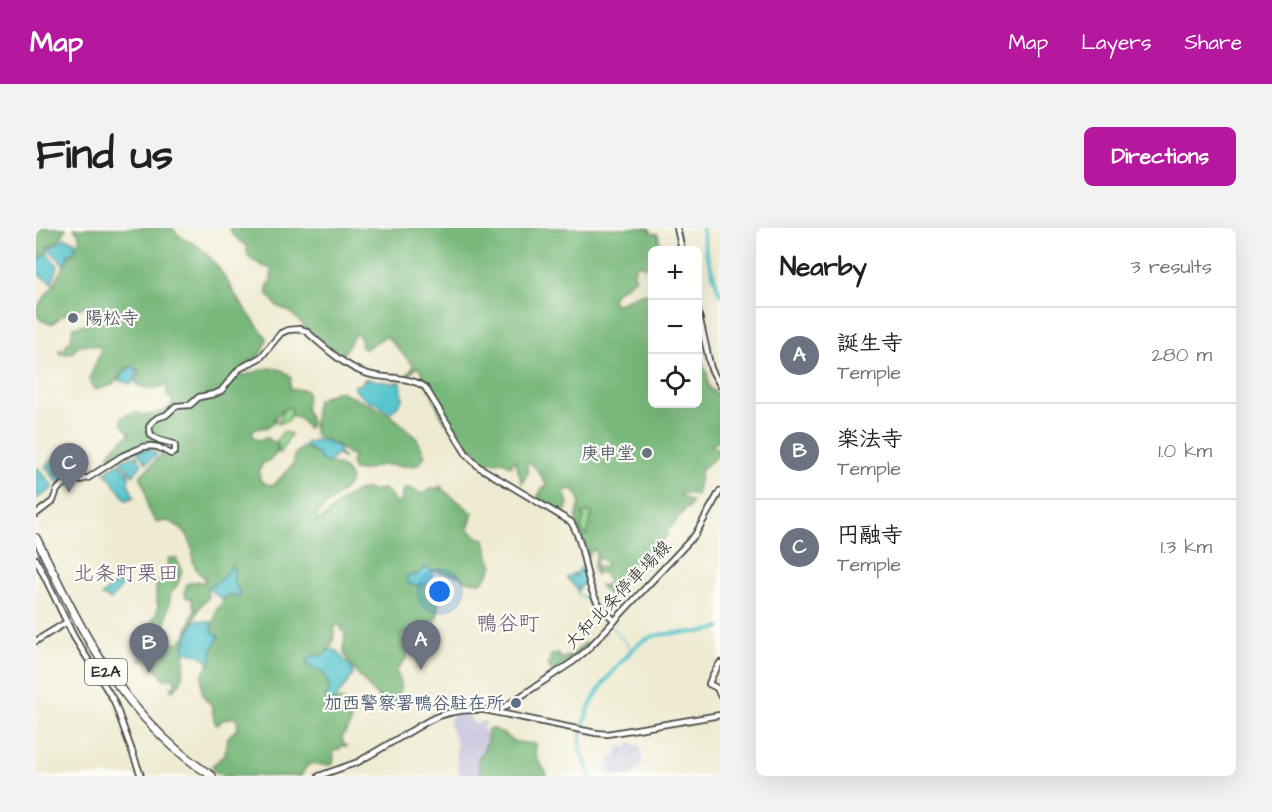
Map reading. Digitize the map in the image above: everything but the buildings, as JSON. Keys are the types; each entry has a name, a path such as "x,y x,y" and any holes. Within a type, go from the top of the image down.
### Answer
{"highway":[{"name":"E2A","path":"36,538 79,622 112,676 159,733 212,776"},
{"name":"E2A","path":"36,545 76,624 131,707 185,760 206,776"}],"street":[{"path":"676,228 681,246"},
{"path":"36,514 53,501 57,490 62,485 88,478 122,456 151,446 171,454 175,452 174,444 159,441 151,435 149,427 152,422 166,415 176,406 190,405 199,397 221,391 239,369 261,357 282,333 300,329 306,331 355,369 366,374 416,382 425,387 467,455 479,467 571,522 581,543 596,597 612,624"},
{"path":"702,329 711,369 720,385"},
{"name":"大和北条停車場線","path":"496,712 579,656 612,624 695,535 720,491"},
{"path":"36,559 74,637 114,701 141,776"},
{"path":"36,642 67,622"},
{"path":"720,663 709,684 717,688 720,695"},
{"path":"319,776 358,762 439,715 470,710 496,712 607,734 720,715"}],"shaded area":[{"path":"471,713 470,717 474,724 484,721 487,724 482,727 487,743 486,749 478,759 480,776 459,775 457,744 449,723 453,714"},
{"path":"630,741 640,746 643,764 633,776 613,776 614,772 606,772 610,758 617,757 621,745 627,748"}],"green space":[{"path":"36,228 66,228 59,240 46,247 48,252 36,261"},
{"path":"74,228 173,228 178,235 205,252 220,270 267,338 261,353 241,371 243,376 268,368 280,369 291,378 291,389 306,390 307,393 306,410 311,421 309,428 302,420 291,415 290,407 273,419 277,419 273,424 254,429 252,432 254,438 259,440 268,438 277,447 274,456 263,463 259,471 260,480 274,485 294,463 294,455 304,446 319,455 321,460 343,468 351,479 345,489 320,511 317,519 322,519 342,500 366,489 372,491 383,489 397,504 402,499 405,488 411,488 424,494 440,486 470,512 473,512 469,527 467,525 466,527 467,530 485,539 493,566 482,582 466,581 459,576 425,567 418,574 406,577 408,583 413,585 435,584 444,587 439,595 438,613 431,632 415,636 408,632 402,633 403,646 408,653 396,671 401,689 395,703 381,702 379,696 353,668 344,651 345,634 341,630 342,626 335,625 332,642 325,653 308,659 307,665 321,672 328,681 330,692 326,700 335,702 339,699 343,700 350,715 349,727 342,736 343,743 347,746 341,746 333,752 333,764 308,765 301,776 222,776 214,771 212,766 225,754 228,737 237,729 238,722 234,717 222,720 217,725 215,723 211,704 205,699 202,691 202,678 204,670 210,664 213,648 219,637 212,631 216,611 226,597 239,598 240,593 234,584 234,568 231,567 222,579 207,588 208,598 200,606 184,645 185,659 181,682 173,691 171,689 175,678 165,679 150,661 140,661 140,656 144,653 157,655 168,642 179,643 185,636 195,609 191,598 186,598 186,586 198,581 202,583 206,579 197,571 193,562 193,552 188,536 169,521 156,522 148,510 146,492 140,476 164,452 154,448 144,449 109,458 114,447 130,434 122,424 121,418 132,413 146,415 157,413 174,403 167,394 167,385 152,389 137,385 140,371 132,366 126,368 112,385 95,390 89,380 101,350 100,347 80,345 71,354 60,354 59,350 65,350 67,343 71,341 73,327 90,323 92,311 87,306 75,309 64,314 52,324 43,321 37,315 36,309 53,286 80,240"},
{"path":"229,228 649,228 652,233 658,234 660,246 648,246 648,264 643,267 640,263 635,268 636,278 615,293 612,299 614,304 618,304 638,294 648,293 648,408 702,408 702,363 707,373 709,387 720,395 720,442 712,444 714,448 720,450 717,456 701,470 696,496 683,493 680,495 692,502 666,531 668,534 659,545 662,552 649,567 641,564 632,566 616,593 619,598 609,596 600,585 608,584 609,581 605,574 596,572 596,575 594,572 597,567 605,566 606,563 600,558 596,561 597,566 593,568 595,549 587,557 576,520 580,503 573,489 564,490 568,504 564,514 539,499 538,496 546,484 530,463 527,464 528,473 522,483 515,460 511,466 504,461 484,463 477,452 471,448 467,450 447,424 431,391 420,379 423,373 418,367 405,378 414,366 386,336 365,349 361,348 361,339 355,334 343,355 338,354 311,333 290,312 277,306 267,293 272,269 249,258 246,246 233,235","holes":["588,512 592,514 587,535 583,534 581,528 584,518 582,515"]},
{"path":"337,391 373,406 398,421 417,439 425,455 422,461 412,466 382,465 362,471 354,470 351,463 354,455 349,455 337,445 315,435 313,425 317,400"},
{"path":"287,407 292,409 289,420 278,424 283,410"},
{"path":"283,432 291,434 278,453 279,446 276,442"},
{"path":"589,512 592,514 587,536 583,532 581,523 583,514"},
{"path":"169,558 176,558 182,570 178,584 171,593 165,625 155,644 147,644 151,636 150,623 158,608 157,585 166,570"},
{"path":"585,643 588,648 552,672 547,663 551,660 550,656 558,653 561,659 565,658"},
{"path":"490,728 516,742 535,744 536,757 546,772 546,776 480,776 478,759 486,746 487,730"}],"water":[{"path":"64,238 75,241 75,250 67,255 64,264 48,248"},
{"path":"47,253 58,266 52,283 36,273 36,263"},
{"path":"132,366 138,371 135,381 131,384 118,380 128,368"},
{"path":"365,379 401,382 403,399 394,410 390,412 386,410 364,398 355,390 353,386 361,384"},
{"path":"318,439 335,445 340,449 339,452 344,459 337,454 328,464 321,460 319,455 305,446 306,443"},
{"path":"148,449 157,455 146,463 138,452"},
{"path":"137,455 142,464 133,476 121,460"},
{"path":"55,458 71,471 67,480 59,484 45,466"},
{"path":"120,463 129,475 128,484 134,497 126,500 105,472"},
{"path":"36,467 53,486 36,499"},
{"path":"231,566 234,568 234,584 240,593 237,596 229,595 222,599 207,588 222,579"},
{"path":"424,567 433,571 430,584 408,583 406,577 418,574"},
{"path":"581,568 587,581 578,589 578,592 567,578 574,576 573,573 577,576 576,573"},
{"path":"117,581 122,586 111,600 102,596 113,586"},
{"path":"197,620 212,622 212,631 219,637 208,665 208,660 184,651 188,634"},
{"path":"330,650 339,653 352,668 353,675 334,701 326,700 330,692 324,674 307,665 310,658 321,656"}],"waterway":[{"path":"702,228 706,252 720,295"},
{"path":"577,591 608,624"},
{"path":"611,627 632,649"},
{"path":"591,776 580,745 583,727 594,699 616,668 636,646 651,637 712,630 720,627"}],"place":[{"name":"陽松寺","path":"73,318"},
{"name":"庚申堂","path":"647,453"},
{"name":"円融寺","path":"69,493"},
{"name":"誕生寺","path":"421,670"},
{"name":"楽法寺","path":"149,673"},
{"name":"加西警察署鴨谷駐在所","path":"516,703"}],"district":[{"name":"北条町栗田","path":"126,573"},
{"name":"鴨谷町","path":"508,623"}]}
